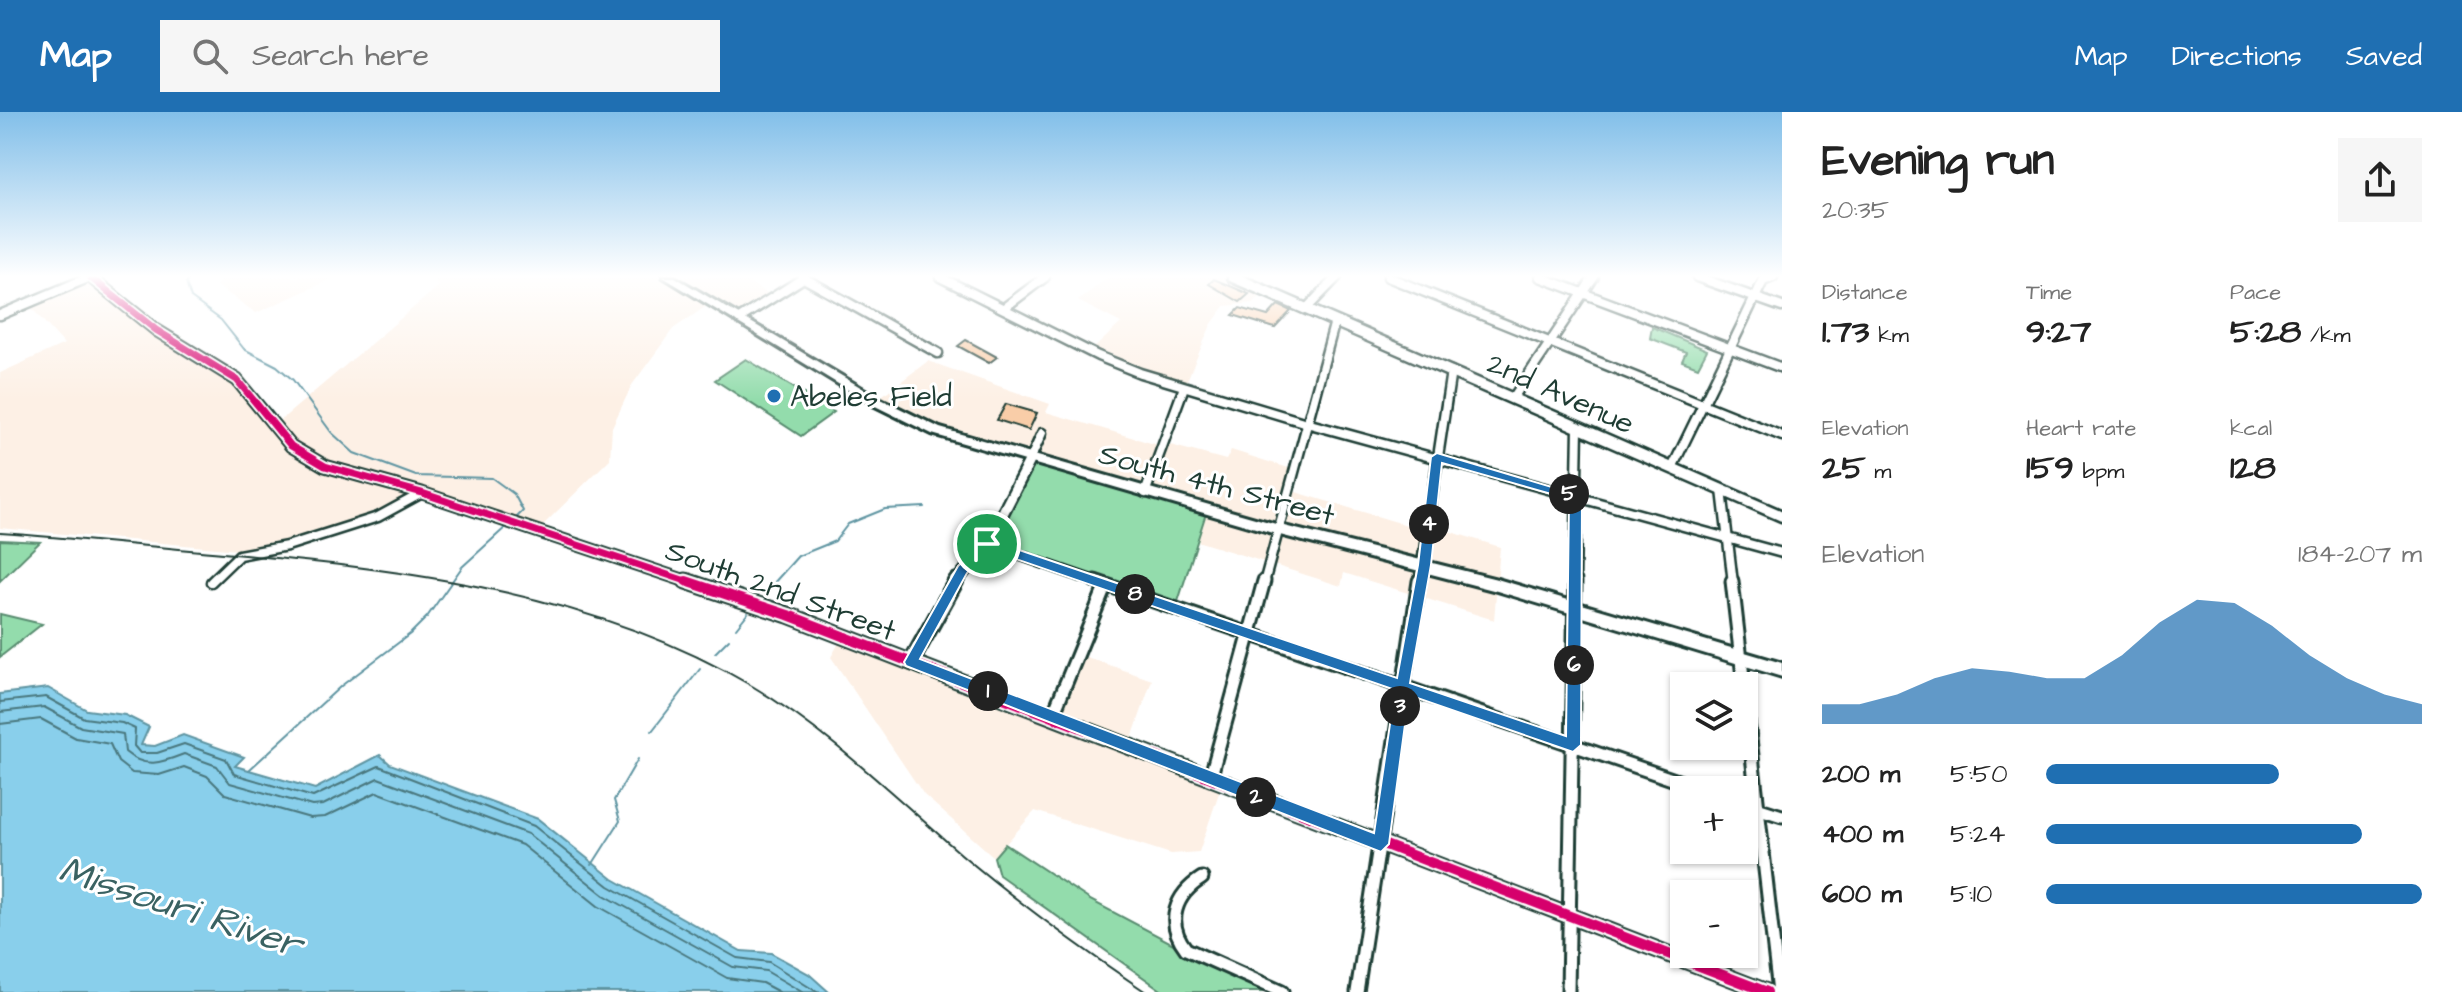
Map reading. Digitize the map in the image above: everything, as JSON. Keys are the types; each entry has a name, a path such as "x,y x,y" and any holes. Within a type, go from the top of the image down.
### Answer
{"highway":[{"name":"South 4th Street","path":"739,319 912,421 1030,460 1145,493 1424,565 1782,670"}],"street":[{"name":"South 2nd Street","path":"141,318 237,380 291,446 307,458 343,473 422,493 788,615 1767,992"},
{"path":"876,318 938,353"},
{"path":"1024,318 1098,356 1184,387 1782,553"},
{"name":"2nd Avenue","path":"1329,318 1782,516"},
{"path":"1492,318 1782,436"},
{"path":"1513,398 1567,318"},
{"path":"1650,318 1782,368"},
{"path":"1672,468 1745,318"},
{"path":"1210,779 1276,529 1310,424 1335,321"},
{"path":"1357,992 1451,371"},
{"path":"1145,493 1184,387"},
{"path":"1568,992 1578,427"},
{"path":"911,662 962,570 987,544 1042,433"},
{"path":"1722,490 1779,992"},
{"path":"211,582 239,555 287,546 378,517 422,493"},
{"path":"987,544 1670,778"},
{"path":"1052,717 1106,585"},
{"path":"1759,809 1782,816"},
{"path":"1202,878 1188,885 1179,897 1173,926 1177,940 1186,949 1282,992"}],"shaded area":[{"path":"41,318 142,318 219,367 275,425 401,318 689,318 673,329 632,385 612,427 610,459 537,531 422,494 378,517 287,546 249,551 0,528 0,373 64,344"},
{"path":"1111,318 1216,318 1184,387 1090,352 1121,323"},
{"path":"928,361 1050,404 1046,412 1161,446 1163,443 1226,460 1231,450 1295,470 1289,490 1427,531 1429,525 1500,547 1494,620 1344,573 1341,586 1197,541 1207,510 961,440 875,401"},
{"path":"843,636 1052,716 1078,654 1152,680 1129,747 1222,784 1199,852 1171,854 1035,811 994,857 924,795 831,657"}],"green space":[{"path":"1652,327 1707,350 1698,367 1682,361 1686,352 1650,338"},
{"name":"Abeles Field","path":"746,359 834,412 801,436 715,380"},
{"path":"1030,460 1207,510 1176,608 987,544"},
{"path":"0,540 40,542 0,581"},
{"path":"0,614 42,624 0,657"},
{"path":"1005,844 1090,900 1264,992 1164,992 999,875 994,857"}],"water":[{"name":"Missouri River","path":"48,688 87,710 125,715 149,727 141,745 155,746 183,735 244,757 235,766 315,789 380,755 390,764 538,819 613,879 741,951 771,953 809,974 829,992 0,992 0,694"}],"building":[{"path":"1243,318 1284,318 1275,328"},
{"path":"966,340 997,357 989,363 958,346"},
{"path":"1006,404 1037,413 1029,430 997,420"}],"waterway":[{"path":"218,318 244,349 277,366 293,380 331,432 354,453 416,476 492,478 514,494 523,511 515,519"},
{"path":"764,594 798,556 835,541 848,524 885,509 925,507"},
{"path":"249,770 341,686 410,634 427,617 462,567 507,526"},
{"path":"736,628 748,613"},
{"path":"715,653 729,639"},
{"path":"652,731 700,669"},
{"path":"592,865 620,821 614,800 638,759"}],"railway":[{"path":"0,533 291,560 428,578 496,590 627,628 691,654 780,704 860,766 1006,891 1146,992"}],"cycle path":[{"path":"141,318 237,380 291,446 325,466 422,493 788,615 1767,992"}],"place":[{"name":"Abeles Field","path":"774,396"}],"route":[{"path":"987,544 962,570 911,662 1381,844 1403,686 1424,565 1437,457 1576,496 1573,745 1403,686 987,544"}]}
